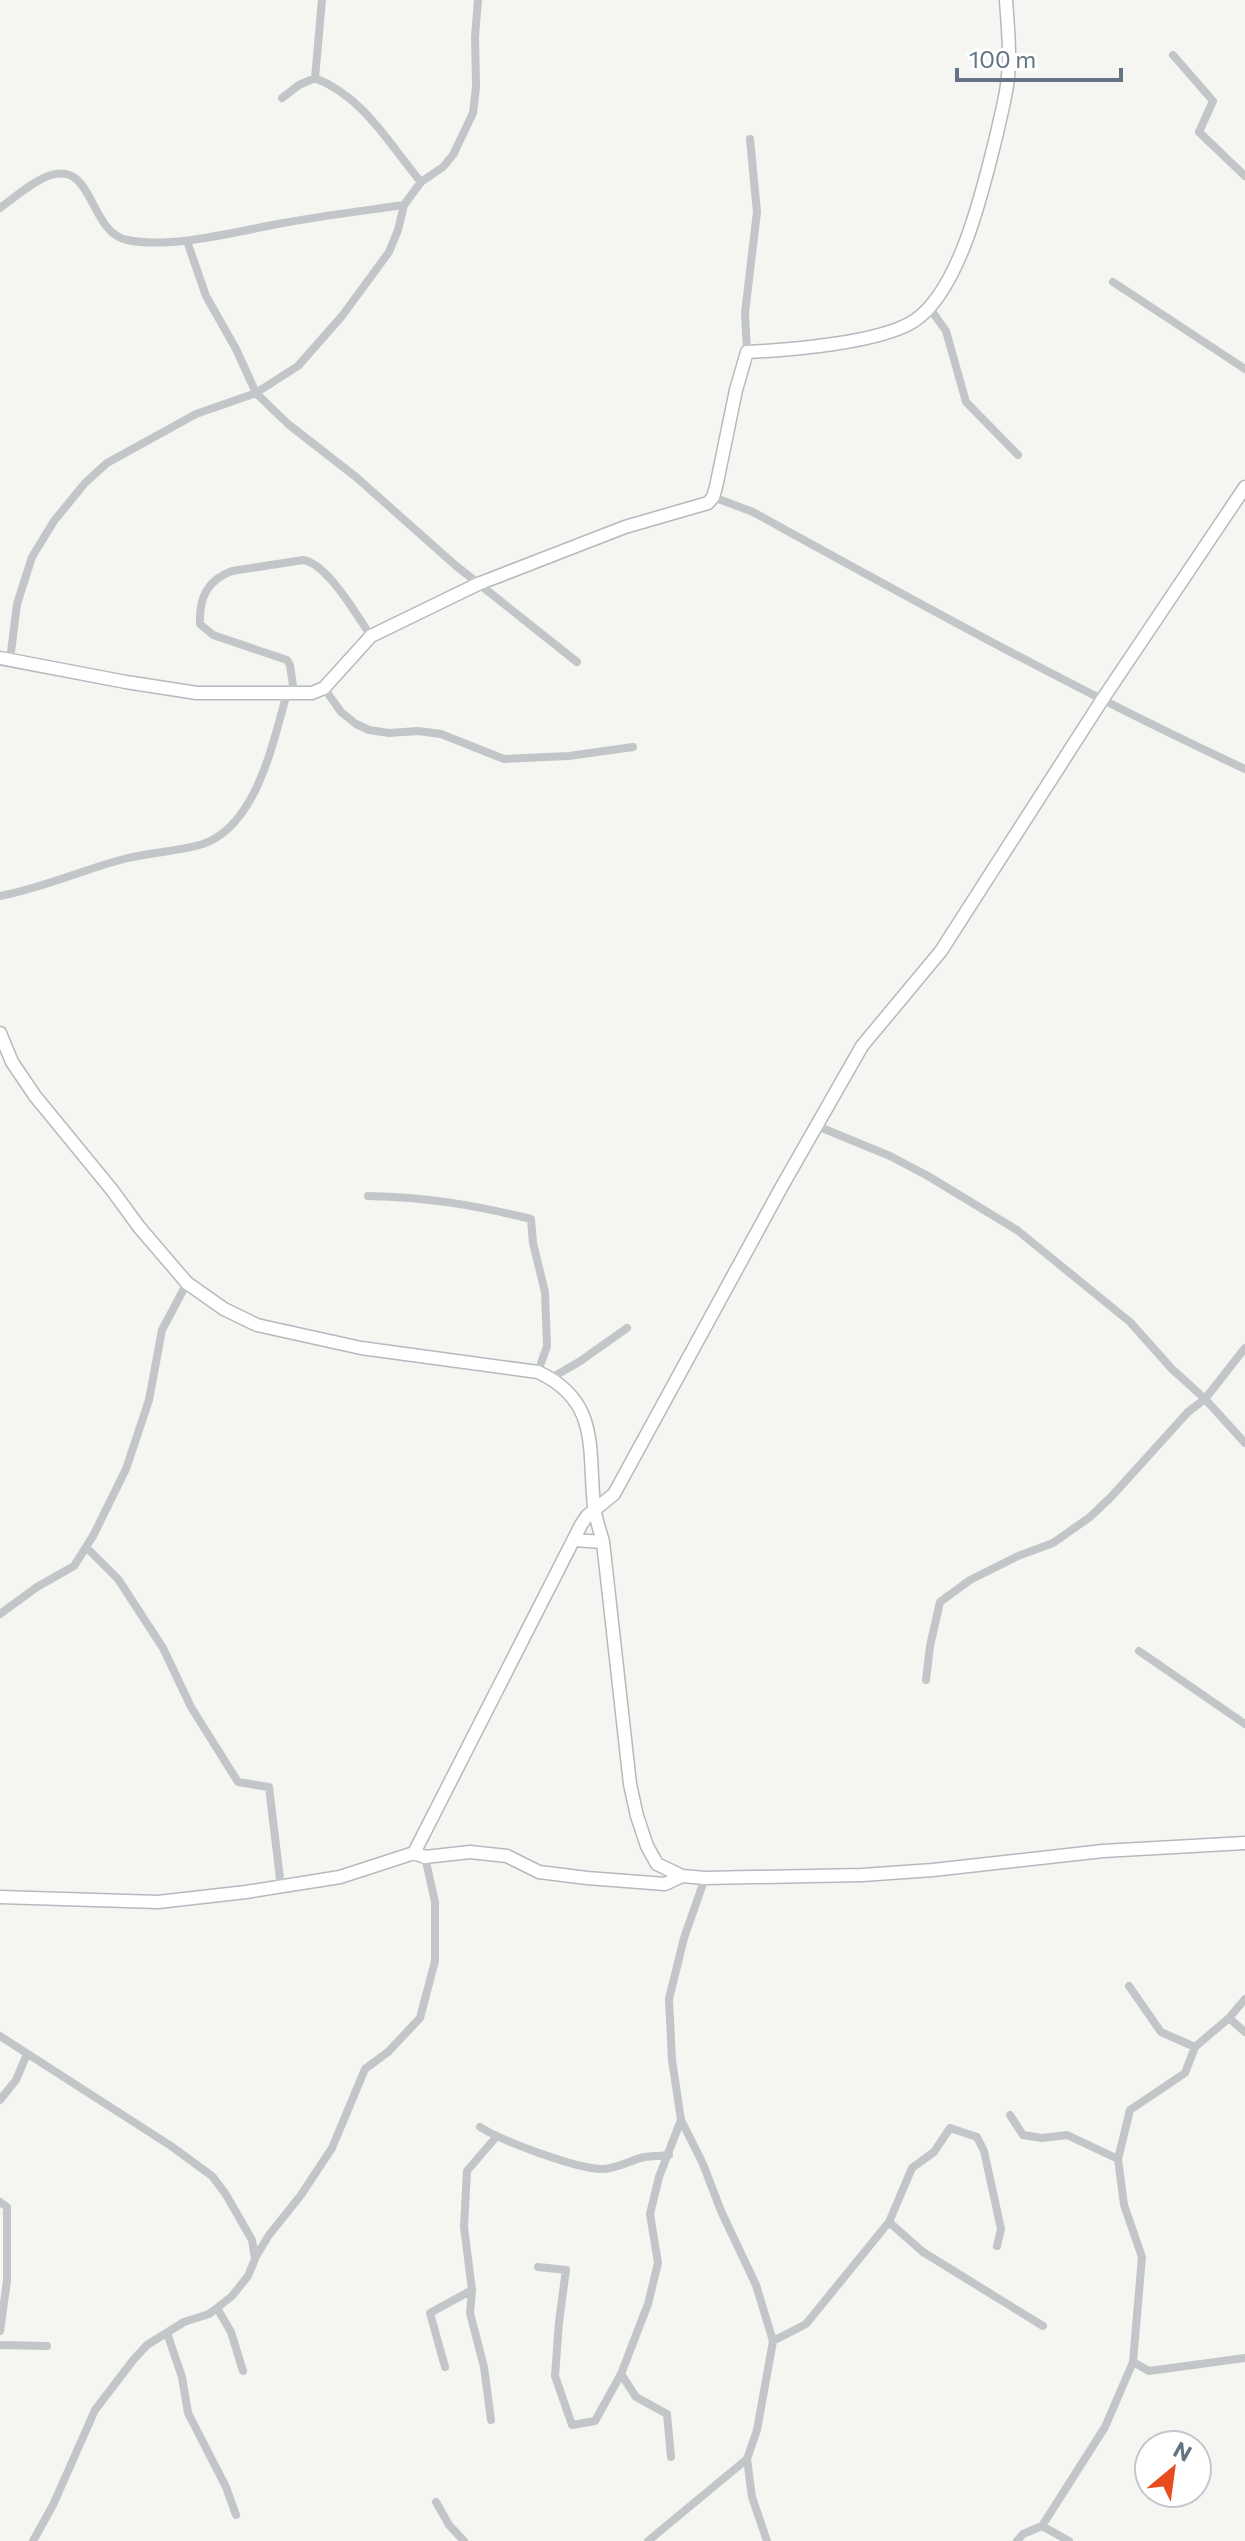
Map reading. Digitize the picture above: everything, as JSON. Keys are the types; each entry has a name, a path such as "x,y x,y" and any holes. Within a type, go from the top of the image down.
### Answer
{"street":[{"path":"315,78 322,0"},
{"path":"478,0 473,113 453,155 443,167 421,182 404,205 389,252 342,316 298,366 256,393 196,414 107,463 85,483 54,521 32,557 17,604 5,659 197,693 312,693 324,688 371,636 478,584 625,527 708,503 713,497 747,352 745,313 757,212 750,139"},
{"path":"747,352 848,342 898,328 915,320 929,307 950,277 972,224 988,168 1007,88 1010,51 1006,0"},
{"path":"1173,55 1213,101 1199,132 1245,176"},
{"path":"282,98 315,78 336,86 361,106 421,182"},
{"path":"0,208 49,175 62,173 73,176 85,187 99,219 109,231 120,238 149,242 187,241 404,205"},
{"path":"187,241 206,296 256,393 288,424 356,477 478,584 577,662"},
{"path":"1113,282 1245,369"},
{"path":"929,307 946,331 966,402 1018,455"},
{"path":"33,2541 53,2505 95,2410 147,2345 184,2322 209,2314 232,2296 248,2276 269,2235 301,2195 332,2148 365,2069 388,2052 420,2018 435,1961 435,1902 419,1855 581,1525 614,1494 862,1046 941,951 1102,700 1245,487"},
{"path":"713,497 753,512 1152,727 1245,769"},
{"path":"0,896 29,891 140,854 205,843 220,835 260,784 291,693 290,665 287,660 213,635 200,624 203,595 221,575 311,561 337,588 371,636"},
{"path":"324,688 341,712 369,730 441,734 504,759 569,756 633,747"},
{"path":"1,1042 35,1096 139,1227 187,1283 224,1309 257,1325 290,1334 361,1348 538,1372 562,1385 581,1408 588,1431 595,1510 603,1542 630,1784 647,1846 657,1864 682,1876 705,1878 905,1872 1103,1851 1245,1843"},
{"path":"817,1126 890,1156 1017,1230 1130,1322 1245,1443"},
{"path":"368,1196 468,1204 531,1219 533,1243 545,1292 547,1346 538,1372"},
{"path":"0,1614 37,1587 74,1566 86,1547 126,1469 149,1400 162,1330 187,1283"},
{"path":"551,1378 627,1328"},
{"path":"926,1680 940,1602 970,1580 1053,1543 1090,1517 1188,1412 1205,1399 1245,1348"},
{"path":"574,1540 603,1542"},
{"path":"86,1547 118,1579 163,1648 191,1707 238,1782 269,1787 281,1887"},
{"path":"1139,1651 1245,1724"},
{"path":"0,1897 158,1902 340,1877 419,1855 470,1852 507,1856 539,1872 665,1884 682,1876"},
{"path":"705,1878 684,1938 669,1999 672,2060 681,2120 756,2285 773,2341 757,2430 747,2459 752,2497 767,2541"},
{"path":"1129,1986 1161,2032 1195,2047"},
{"path":"1017,2541 1023,2534 1042,2526 1105,2427 1133,2362 1142,2257 1124,2205 1118,2159 1130,2110 1185,2073 1195,2047 1229,2018 1245,1999"},
{"path":"1229,2018 1245,2032"},
{"path":"0,2036 171,2146 212,2176 252,2240 255,2259"},
{"path":"0,2100 16,2080 27,2054"},
{"path":"1010,2115 1023,2135 1042,2138 1067,2135 1118,2159"},
{"path":"538,2267 566,2270 555,2376 572,2425 595,2421 621,2374 648,2304 658,2263 650,2214 659,2177 681,2120"},
{"path":"480,2127 496,2137 566,2161 603,2169 644,2157 669,2155"},
{"path":"773,2341 806,2324 889,2222 912,2168 934,2152 950,2128 977,2137 984,2151 1001,2229 997,2246"},
{"path":"491,2420 484,2367 470,2313 472,2290 464,2227 467,2171 496,2137"},
{"path":"0,2202 7,2207 7,2281 0,2331"},
{"path":"889,2222 923,2252 1043,2326"},
{"path":"445,2367 430,2313 472,2290"},
{"path":"217,2308 231,2332 243,2371"},
{"path":"167,2333 182,2377 188,2413 226,2487 236,2515"},
{"path":"0,2345 47,2346"},
{"path":"1133,2362 1149,2371 1245,2358"},
{"path":"621,2374 636,2397 667,2414 671,2457"},
{"path":"648,2541 747,2459"},
{"path":"436,2502 449,2525 464,2541"},
{"path":"1042,2526 1069,2541"}]}
